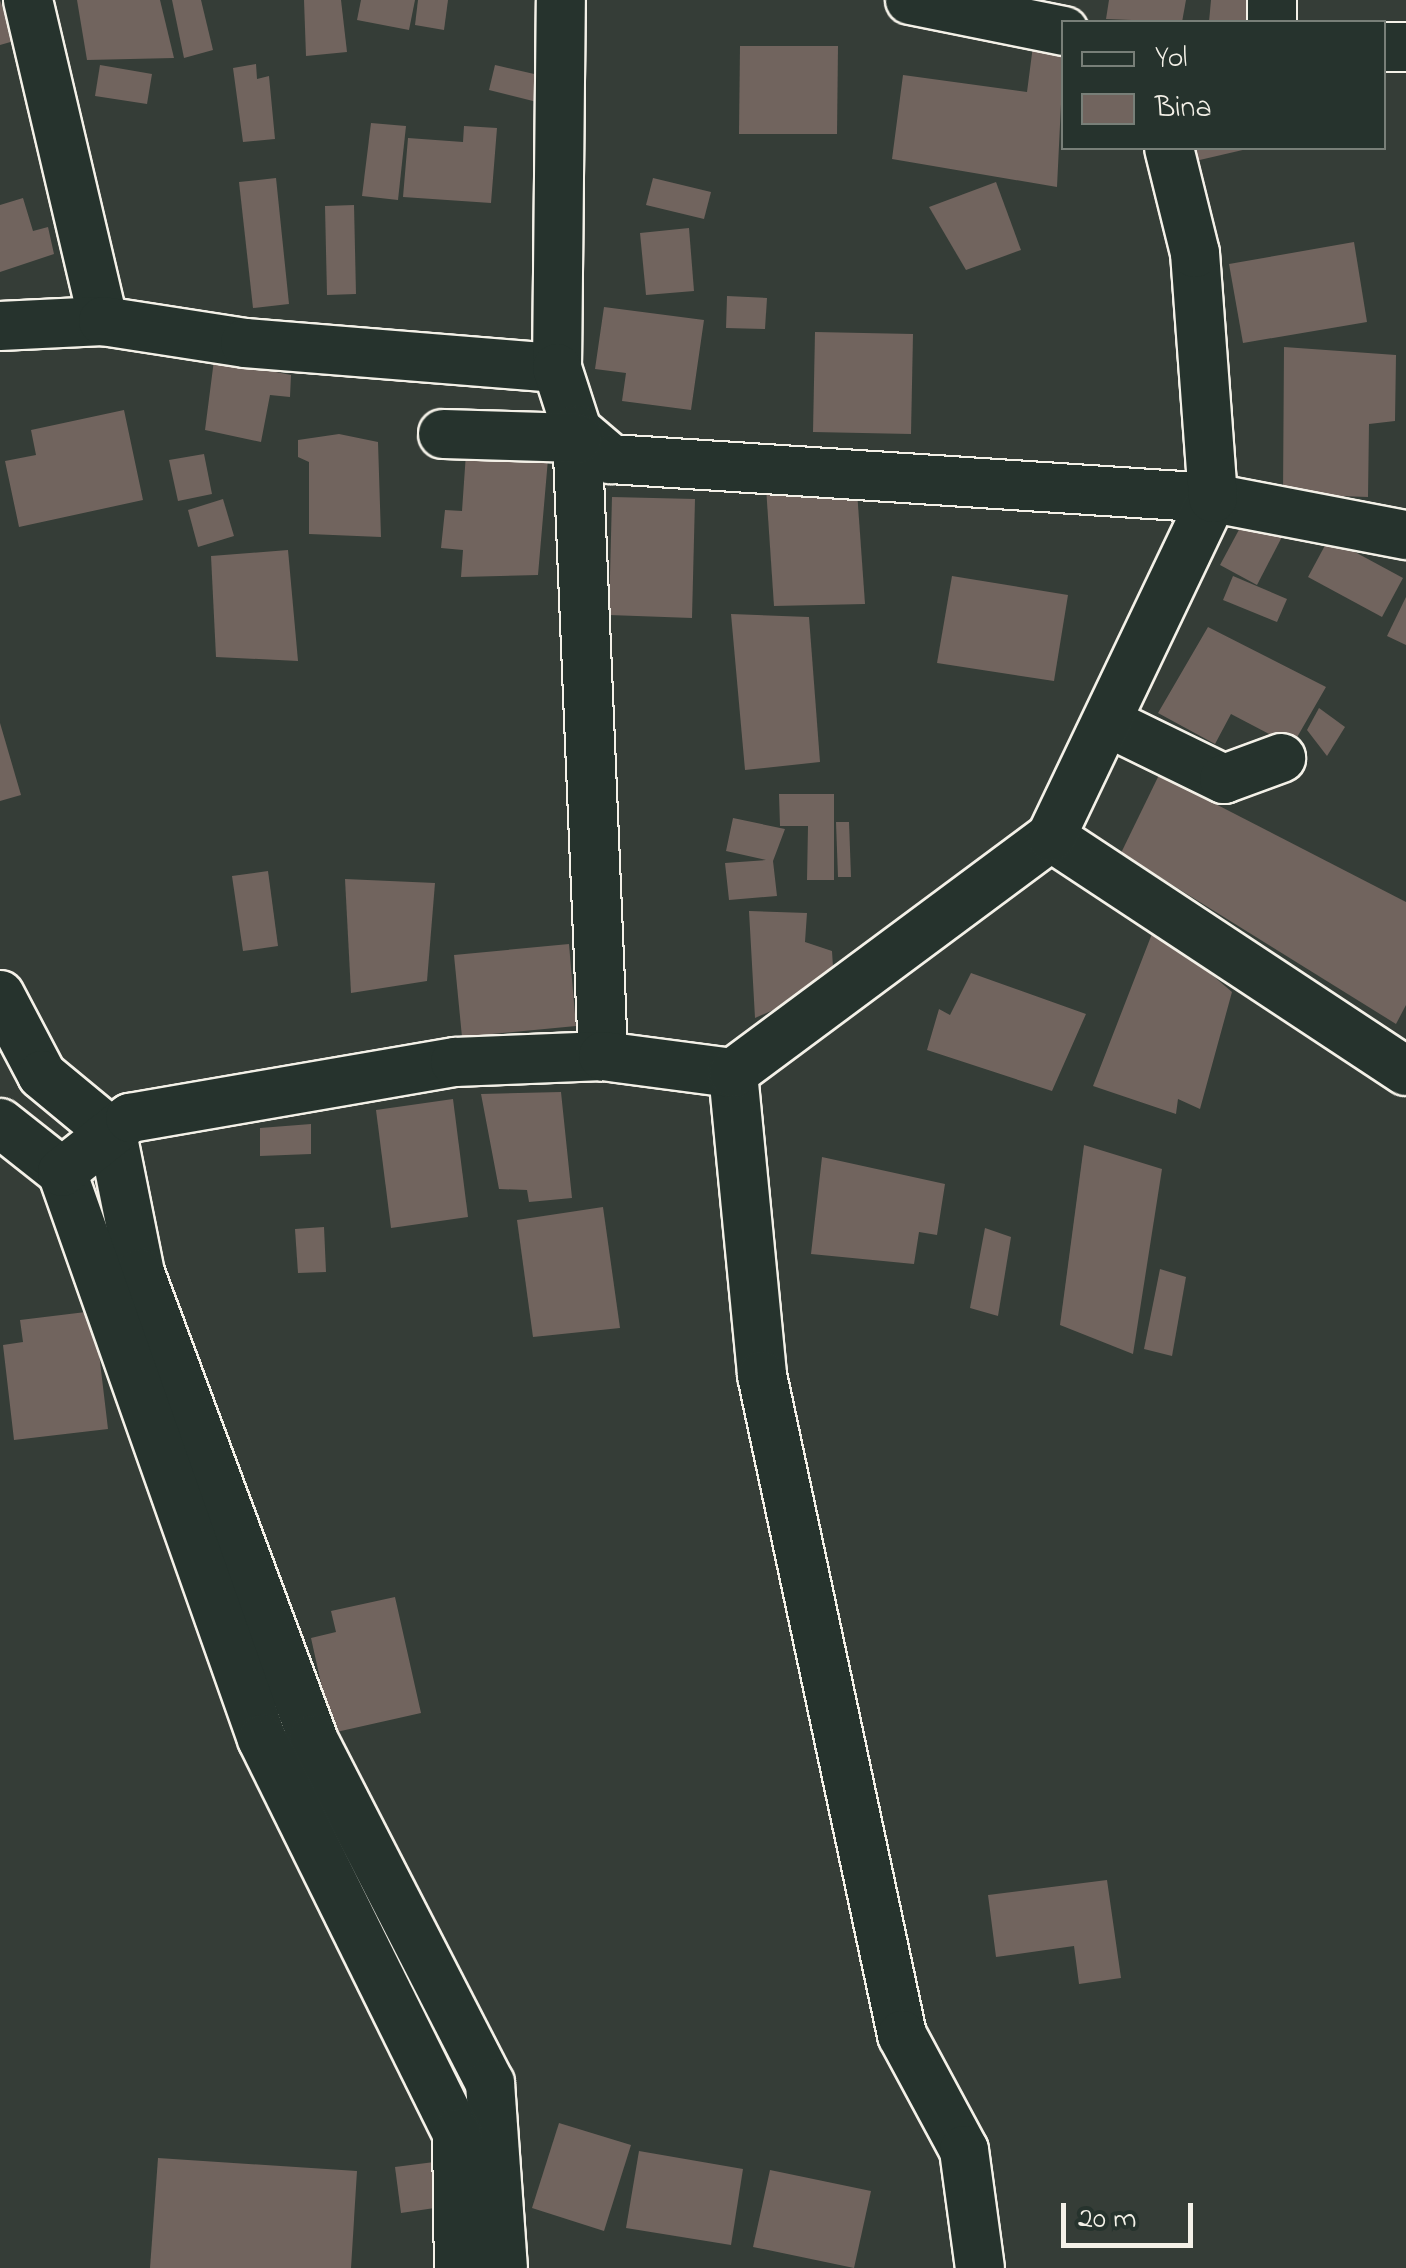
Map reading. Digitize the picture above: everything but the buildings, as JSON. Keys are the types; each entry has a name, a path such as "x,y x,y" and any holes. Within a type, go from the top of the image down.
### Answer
{"street":[{"path":"28,0 103,321"},
{"path":"561,0 558,368 577,434 602,1056"},
{"path":"920,1 1061,30"},
{"path":"62,1172 130,1118 455,1062 602,1056 733,1073 1050,837 1109,723 1213,498 1195,253 1169,150"},
{"path":"0,326 103,321 245,343 558,368"},
{"path":"444,434 577,434 611,460 1213,498 1406,535"},
{"path":"1109,723 1224,778 1281,758"},
{"path":"1050,837 1406,1071"},
{"path":"0,995 42,1074 112,1133 140,1273 314,1739 490,2084 503,2268"},
{"path":"733,1073 766,1395 902,2035 964,2150 989,2261"},
{"path":"1,1125 62,1172 262,1739 457,2133 459,2268"}]}
